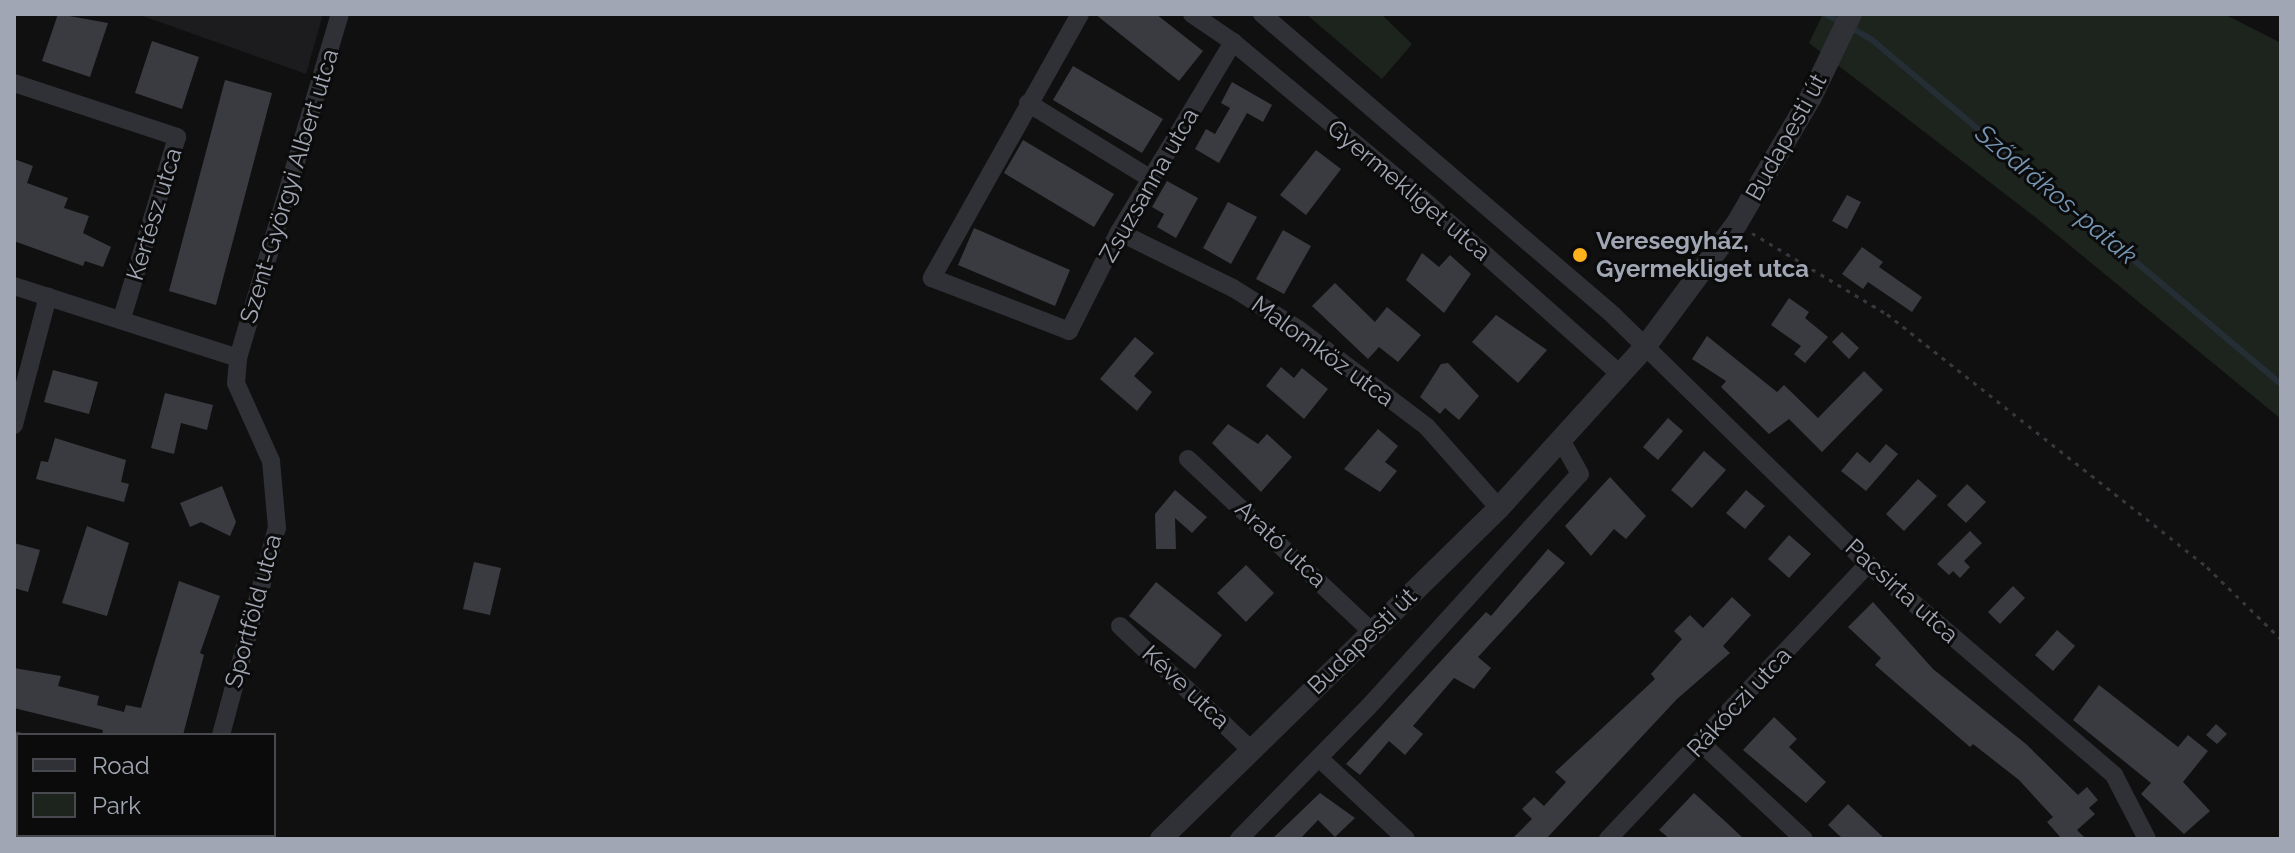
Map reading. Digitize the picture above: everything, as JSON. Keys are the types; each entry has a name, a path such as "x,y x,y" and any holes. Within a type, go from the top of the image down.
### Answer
{"street":[{"name":"Szent-Györgyi Albert utca","path":"238,358 340,14"},
{"path":"1080,14 1028,103 1151,179"},
{"name":"Gyermekliget utca","path":"1192,14 1233,42 1429,205 1620,374"},
{"name":"Gyermekliget utca","path":"1262,14 1645,347"},
{"name":"Budapesti út","path":"1161,839 1499,508 1645,347 1737,223 1851,14"},
{"name":"Zsuzsanna utca","path":"1028,103 932,278 1069,331 1119,232 1233,42"},
{"name":"Kertész utca","path":"14,83 177,137 122,318"},
{"name":"Malomköz utca","path":"1119,232 1233,288 1298,329 1427,427 1499,508"},
{"path":"14,286 122,318 238,358"},
{"path":"14,425 48,296"},
{"name":"Pacsirta utca","path":"1645,347 1868,564 2114,775 2147,839"},
{"name":"Sportföld utca","path":"222,733 277,528 271,461 236,383 238,358"},
{"name":"Budapesti út","path":"1239,839 1320,759 1580,474 1562,441"},
{"name":"Arató utca","path":"1188,459 1372,632"},
{"name":"Rákóczi utca","path":"1608,839 1702,744 1868,564"},
{"name":"Kéve utca","path":"1120,626 1250,749"},
{"path":"1702,744 1804,839"},
{"path":"1320,759 1406,839"}],"path":[{"path":"1737,223 1887,314 2207,567 2281,639"}],"shaded area":[{"path":"137,14 323,14 306,74"}],"green space":[{"path":"1306,14 1381,14 1412,44 1382,79"},
{"path":"1823,14 2224,14 2281,43 2281,419 2039,220 1809,43"}],"building":[{"path":"58,14 108,23 90,77 42,61"},
{"path":"1095,14 1156,14 1203,51 1179,81"},
{"path":"152,41 199,57 182,109 135,93"},
{"path":"1073,66 1163,119 1142,153 1053,100"},
{"path":"225,80 272,93 216,305 169,291"},
{"path":"1232,82 1272,105 1263,122 1247,113 1219,163 1195,149 1206,129 1215,134 1230,108 1221,103"},
{"path":"1023,140 1114,194 1094,227 1004,173"},
{"path":"1316,150 1341,169 1306,215 1280,195"},
{"path":"14,159 33,166 27,183 68,198 64,208 89,216 83,233 111,247 103,267 85,261 83,266 14,241"},
{"path":"1167,181 1198,198 1176,238 1157,227 1164,214 1152,207"},
{"path":"1847,195 1861,202 1847,229 1832,221"},
{"path":"1228,202 1257,217 1231,264 1203,248"},
{"path":"974,228 1070,270 1055,306 958,265"},
{"path":"1283,230 1311,246 1284,294 1256,279"},
{"path":"1862,247 1883,262 1879,267 1922,297 1912,312 1868,282 1863,289 1842,274"},
{"path":"1422,253 1439,267 1450,255 1471,274 1444,313 1406,280"},
{"path":"1335,283 1375,322 1387,307 1421,335 1398,362 1379,347 1368,359 1312,306"},
{"path":"1789,298 1809,312 1805,318 1828,337 1805,363 1794,354 1801,346 1771,325"},
{"path":"1496,315 1547,350 1518,383 1472,342"},
{"path":"1842,332 1859,348 1849,359 1832,342"},
{"path":"1707,336 1777,392 1784,385 1818,418 1864,371 1883,390 1822,452 1789,419 1769,434 1721,387 1726,381 1692,359"},
{"path":"1135,337 1154,353 1134,376 1152,392 1137,411 1100,379"},
{"path":"1448,363 1479,396 1459,420 1445,408 1440,414 1420,397 1441,364"},
{"path":"1281,367 1294,378 1302,368 1328,389 1304,419 1266,386"},
{"path":"53,370 98,382 89,414 44,402"},
{"path":"165,393 213,405 207,430 181,423 174,454 151,448"},
{"path":"1668,418 1683,431 1658,460 1643,447"},
{"path":"1228,424 1258,444 1267,434 1292,457 1261,492 1212,443"},
{"path":"1378,429 1398,446 1385,462 1397,471 1380,492 1344,469"},
{"path":"55,438 126,460 121,482 129,484 124,502 36,479 41,461 48,462"},
{"path":"1886,444 1898,454 1866,491 1841,471 1857,452 1870,463"},
{"path":"1704,451 1726,470 1692,508 1671,490"},
{"path":"1610,477 1646,516 1626,539 1614,529 1591,556 1565,526"},
{"path":"1918,479 1937,496 1904,531 1886,514"},
{"path":"1967,484 1986,502 1966,523 1947,505"},
{"path":"222,486 236,522 230,536 201,522 190,527 180,503"},
{"path":"1175,490 1207,517 1192,533 1175,518 1176,549 1156,549 1155,514"},
{"path":"1746,490 1765,506 1745,529 1726,513"},
{"path":"87,526 129,543 107,616 62,603"},
{"path":"1970,531 1982,543 1964,561 1970,567 1960,578 1953,571 1949,575 1937,564"},
{"path":"1789,535 1811,554 1789,578 1768,559"},
{"path":"14,543 40,550 28,592 14,588"},
{"path":"1548,549 1565,563 1478,657 1491,668 1474,689 1454,678 1413,726 1423,734 1405,755 1389,741 1360,775 1346,764 1486,612 1491,616"},
{"path":"474,562 501,568 490,615 463,609"},
{"path":"1246,565 1274,593 1246,622 1217,593"},
{"path":"179,581 220,596 200,653 204,655 184,733 102,733 103,730 14,708 14,668 61,676 58,686 99,696 97,705 124,712 126,705 141,708"},
{"path":"1156,582 1222,635 1195,669 1129,616"},
{"path":"2013,586 2025,598 2000,624 1988,612"},
{"path":"1732,597 1751,615 1723,646 1730,653 1677,699 1546,839 1512,839 1532,819 1522,809 1534,797 1544,806 1566,782 1555,772 1655,679 1651,674 1682,639 1674,631 1690,615 1703,628"},
{"path":"1873,602 1933,669 2026,744 2078,795 2087,787 2098,800 2089,808 2095,814 2077,830 2086,839 2062,839 2047,822 2053,817 2019,780 1973,744 1970,747 1875,665 1881,658 1848,627"},
{"path":"2057,630 2075,646 2053,671 2035,655"},
{"path":"2099,685 2178,747 2188,735 2208,751 2183,782 2210,811 2184,834 2141,794 2151,783 2073,720"},
{"path":"1774,717 1797,739 1789,747 1826,782 1806,803 1743,750"},
{"path":"2216,724 2227,734 2217,744 2206,735"},
{"path":"1320,793 1355,818 1335,837 1318,820 1300,839 1272,839"},
{"path":"1694,793 1744,839 1670,839 1659,830"},
{"path":"1848,804 1885,839 1843,839 1828,825"}],"waterway":[{"name":"Sződrákos-patak","path":"1826,14 1871,39 2281,384"}],"place":[{"name":"Veresegyház, Gyermekliget utca","path":"1580,255"}]}
